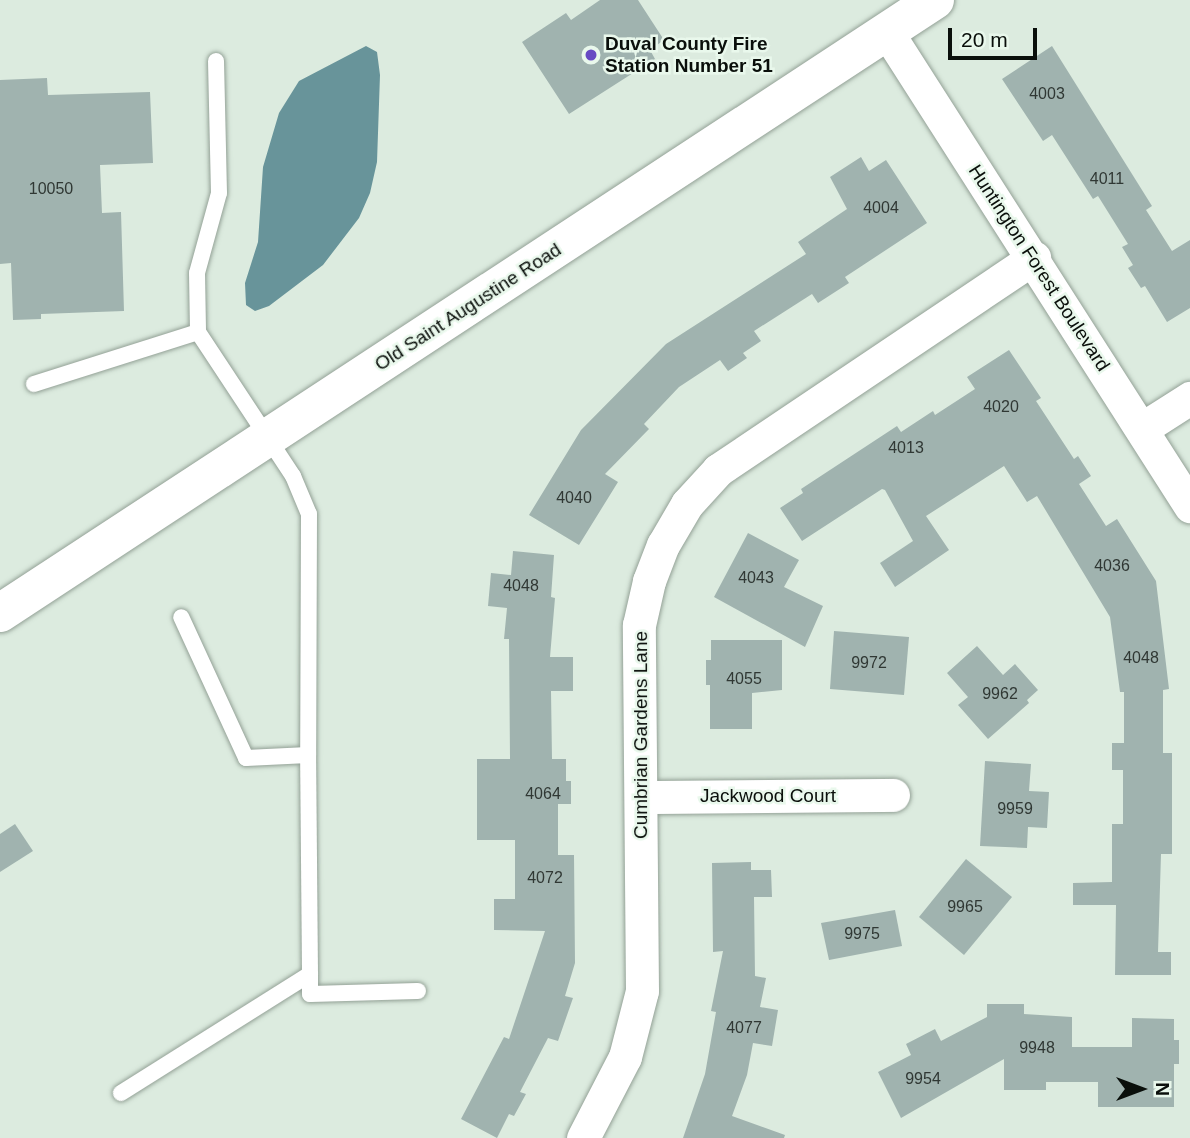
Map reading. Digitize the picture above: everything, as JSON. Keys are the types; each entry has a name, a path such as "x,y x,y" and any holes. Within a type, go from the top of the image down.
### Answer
{"main road":[{"name":"Old Saint Augustine Road","path":"0,613 935,0"}],"street":[{"name":"Huntington Forest Boulevard","path":"887,32 1143,428 1190,506"},
{"name":"Cumbrian Gardens Lane","path":"583,1138 625,1057 642,991 639,625 649,581 663,545 687,504 718,470 1034,258"},
{"path":"1143,428 1190,398"},
{"name":"Jackwood Court","path":"642,797 893,795"}],"lane":[{"path":"216,61 219,193 197,273 198,331 293,475 309,514 310,994 418,991"},
{"path":"34,384 198,331"},
{"path":"181,617 246,758 308,755"},
{"path":"121,1093 310,974"}],"water":[{"path":"366,46 377,52 380,75 377,162 370,193 359,218 323,265 269,306 255,311 246,305 245,283 258,242 263,167 279,113 299,81"}],"building":[{"name":"Duval County Fire Station Number 51","path":"600,0 638,0 664,40 650,50 655,59 569,114 522,42 566,13 571,20"},
{"path":"1052,46 1152,206 1146,210 1172,251 1190,240 1190,308 1167,322 1145,286 1141,288 1128,268 1133,265 1122,247 1128,244 1098,196 1093,199 1052,135 1043,141 1002,79"},
{"path":"47,78 48,95 150,92 153,163 100,165 102,213 121,212 124,311 41,314 41,319 13,320 11,263 0,264 0,80"},
{"path":"861,157 869,171 886,160 927,223 845,277 849,283 818,303 812,294 754,331 761,341 743,353 747,358 728,371 720,360 679,387 644,424 649,429 605,474 618,482 579,545 529,515 581,430 666,344 806,254 798,242 847,209 830,177"},
{"path":"1009,350 1041,398 1036,401 1074,459 1078,456 1091,476 1079,484 1106,526 1117,519 1156,581 1169,689 1163,690 1163,753 1172,753 1172,854 1161,854 1158,952 1171,952 1171,975 1115,975 1116,905 1073,905 1073,883 1112,882 1112,824 1123,824 1123,770 1112,770 1112,743 1124,743 1124,692 1120,692 1110,617 1037,496 1027,502 1004,466 926,516 949,550 895,587 880,563 913,541 885,490 882,489 802,541 780,508 803,493 801,489 897,426 901,432 933,411 935,415 975,389 967,377"},
{"path":"748,533 799,560 784,587 823,606 805,647 714,597"},
{"path":"513,551 554,555 551,597 555,598 550,657 573,657 573,691 551,691 552,759 566,759 566,781 571,781 571,804 558,804 558,855 574,855 575,963 565,996 573,998 558,1041 548,1038 520,1092 526,1094 514,1116 509,1114 497,1138 461,1119 504,1037 509,1039 545,931 494,930 494,899 515,899 515,840 477,840 477,759 510,759 509,639 504,639 507,608 488,606 491,573 511,575"},
{"path":"834,631 909,637 904,695 830,689"},
{"path":"711,640 782,640 782,690 752,693 752,729 710,729 710,685 706,685 706,660 711,660"},
{"path":"977,646 1003,675 1015,664 1038,690 1027,700 1029,703 988,739 958,705 968,697 947,673"},
{"path":"985,761 1031,764 1029,791 1049,792 1047,828 1028,827 1027,848 980,846"},
{"path":"15,824 33,851 0,872 0,834"},
{"path":"966,859 1012,897 964,955 919,917"},
{"path":"751,862 751,870 771,870 772,897 754,897 755,976 766,978 760,1007 778,1010 772,1046 753,1043 747,1075 732,1116 785,1135 784,1138 683,1138 705,1074 716,1012 711,1011 723,951 713,952 712,863"},
{"path":"895,910 902,946 829,960 821,923"},
{"path":"987,1004 1024,1004 1024,1014 1072,1017 1072,1047 1132,1047 1132,1018 1174,1019 1174,1040 1179,1040 1179,1064 1174,1064 1174,1107 1098,1107 1098,1082 1046,1082 1046,1090 1004,1090 1004,1059 901,1118 878,1072 911,1055 906,1044 935,1029 941,1041 987,1017"}],"place":[{"name":"Duval County Fire Station Number 51","path":"591,55"}]}
